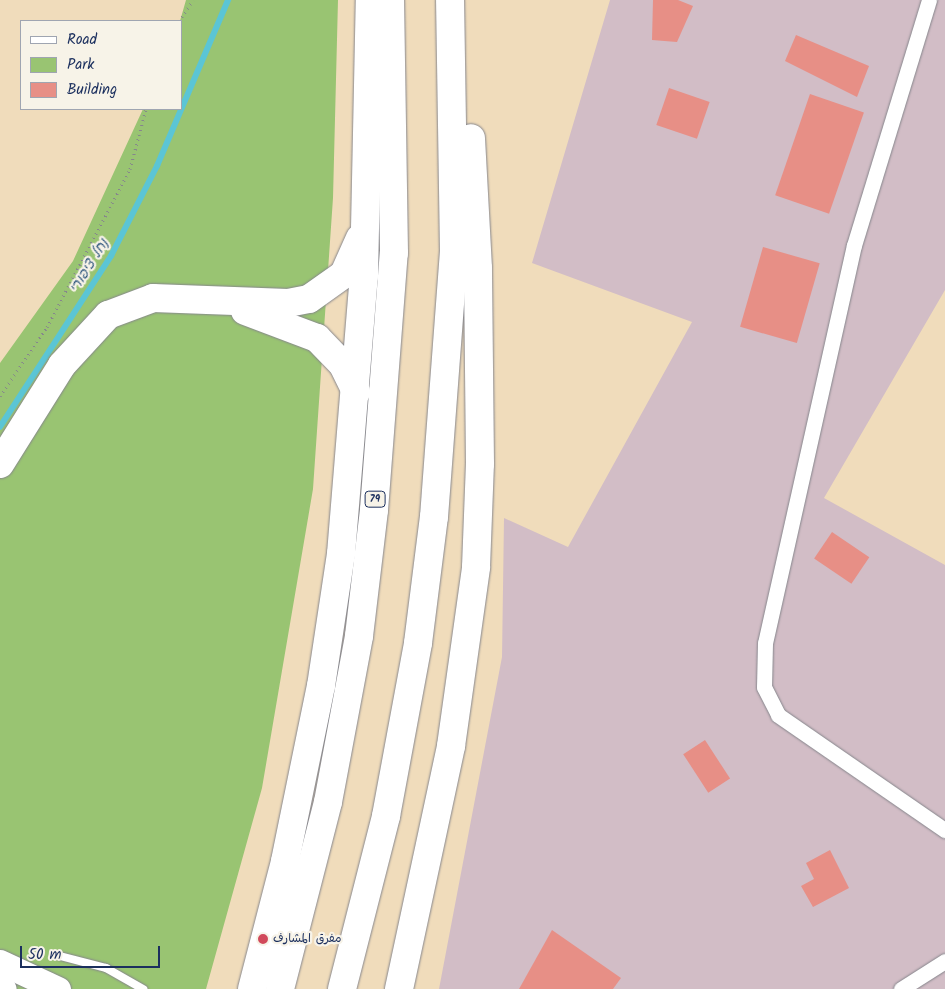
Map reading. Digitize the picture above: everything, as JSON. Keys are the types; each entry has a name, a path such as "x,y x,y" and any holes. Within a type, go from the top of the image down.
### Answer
{"highway":[{"path":"252,989 285,861 321,686 342,545 356,392 366,202 370,0"},
{"name":"79","path":"280,989 328,802 359,636 374,510 394,252 390,0"},
{"path":"342,989 386,816 418,643 434,517 454,252 450,0"},
{"path":"399,989 451,746 476,567 478,268 465,0"},
{"path":"0,464 62,365 108,315 154,298 288,303 326,291 344,274 357,249 366,202"},
{"path":"212,301 317,338 343,365 356,392"}],"main road":[{"path":"0,962 58,989"},
{"path":"0,987 4,989"}],"street":[{"path":"929,0 854,245 765,643 764,687 785,721 945,830"},
{"path":"901,989 945,961"}],"lane":[{"path":"60,956 106,968 143,989"}],"path":[{"path":"180,20 193,0"},
{"path":"0,396 47,327 130,169 146,110"}],"shaded area":[{"path":"610,0 945,0 945,290 824,498 945,565 945,989 439,989 502,657 504,518 568,547 692,322 532,263"}],"green space":[{"path":"186,0 338,0 333,198 313,489 262,788 206,989 0,989 0,363 73,261 143,110 182,110 182,20 180,20"}],"building":[{"path":"653,0 678,0 693,6 677,42 652,40"},
{"path":"796,35 869,66 857,97 785,61"},
{"path":"669,88 710,102 697,139 656,125"},
{"path":"810,94 864,113 829,214 775,195"},
{"path":"763,247 820,263 797,343 740,327"},
{"path":"832,532 869,557 851,584 814,559"},
{"path":"705,740 730,779 708,793 683,754"},
{"path":"830,850 849,888 813,907 801,886 814,879 806,863"},
{"path":"552,930 621,978 613,989 519,989"}],"waterway":[{"name":"נחל ציפורי","path":"182,108 228,0"},
{"name":"נחל ציפורי","path":"0,427 111,256 157,166 181,110"}],"place":[{"name":"مفرق المشارف","path":"263,939"}]}
